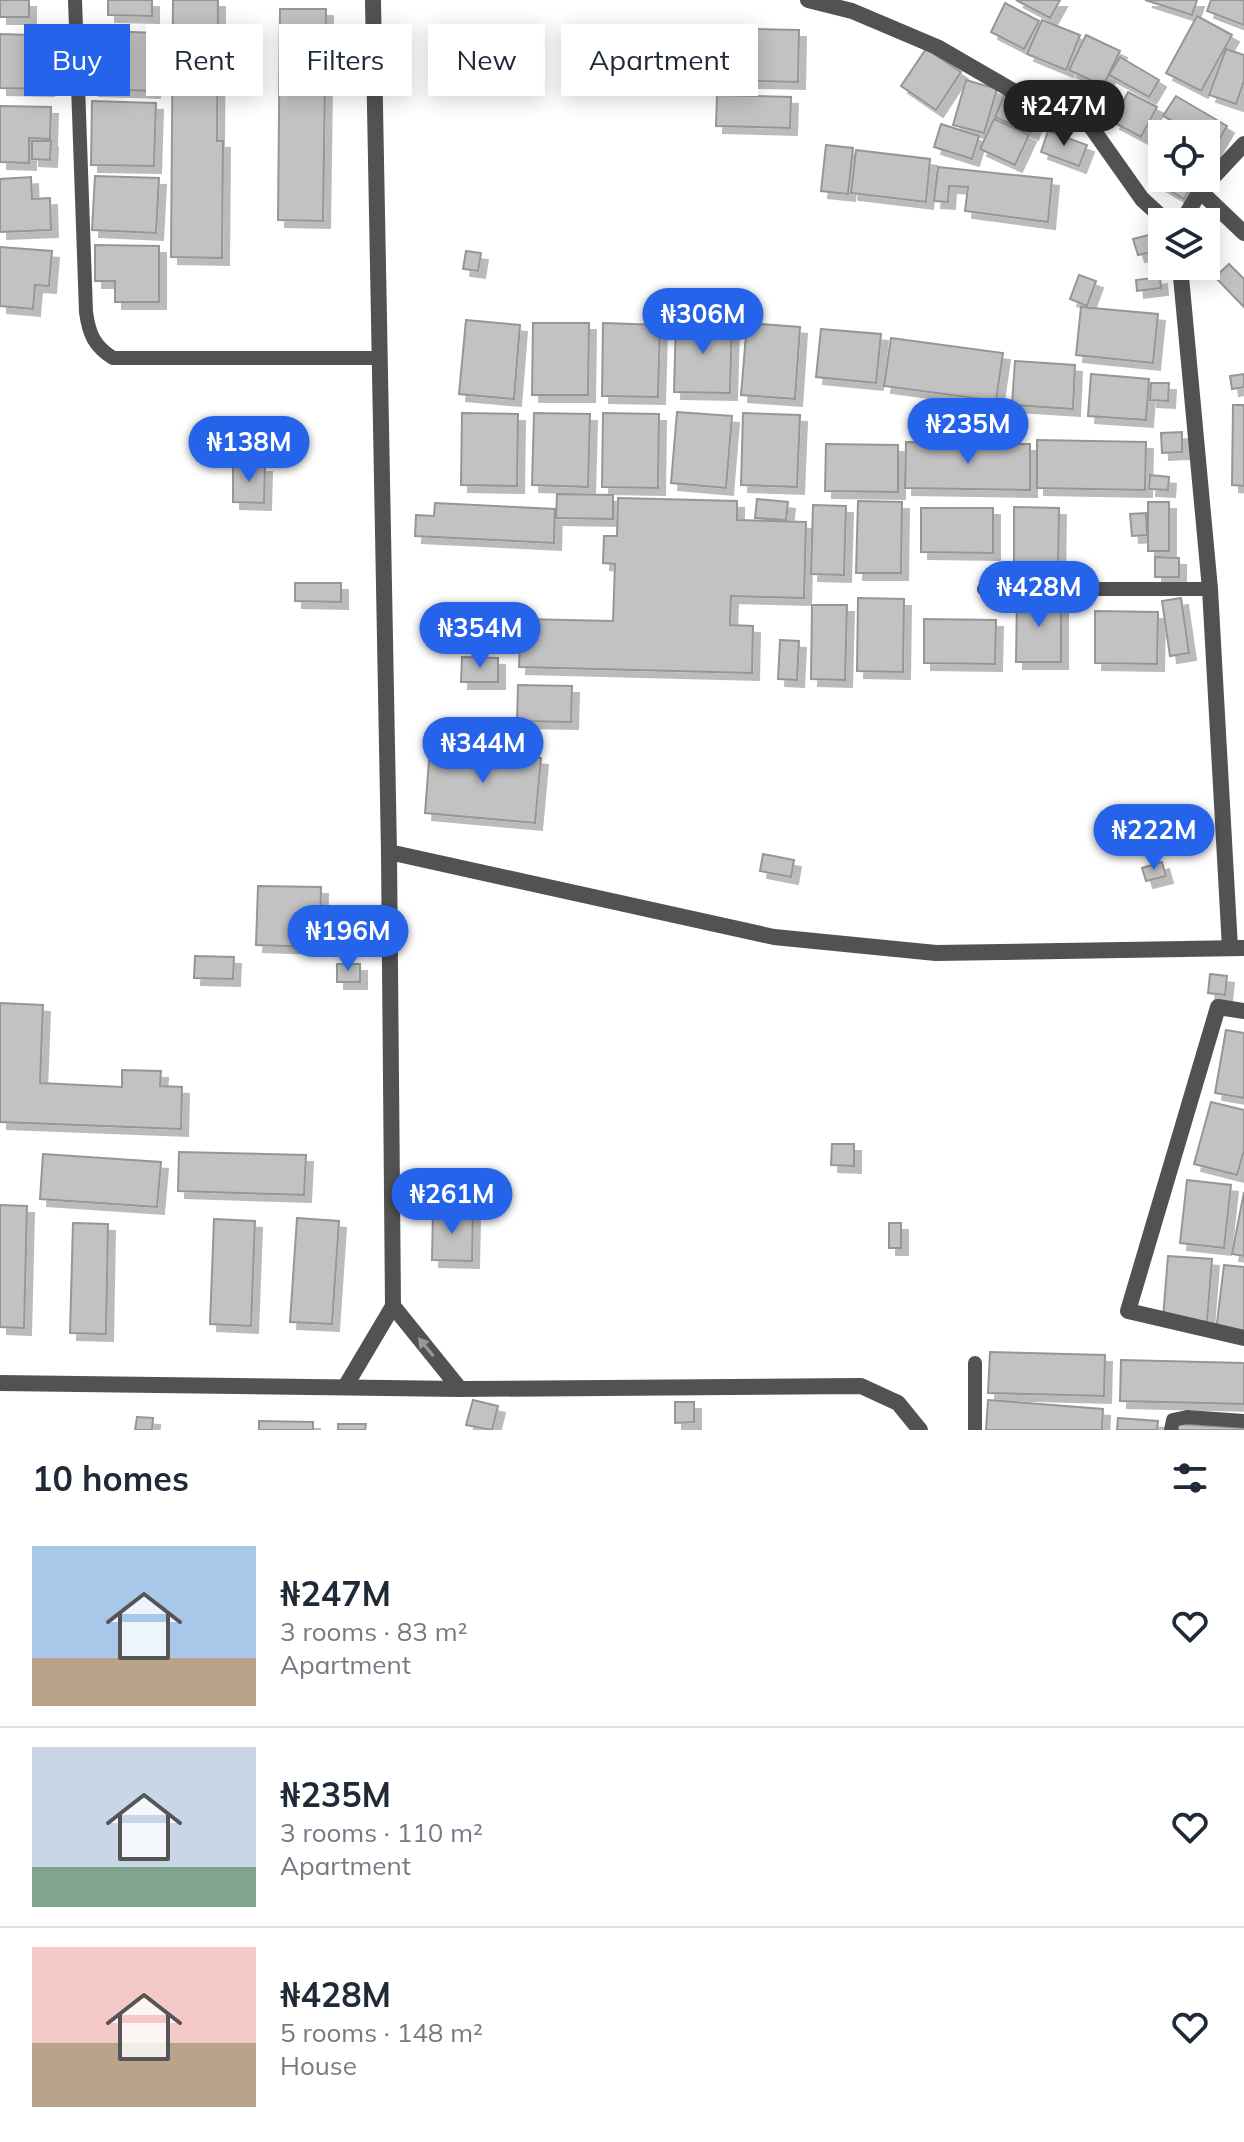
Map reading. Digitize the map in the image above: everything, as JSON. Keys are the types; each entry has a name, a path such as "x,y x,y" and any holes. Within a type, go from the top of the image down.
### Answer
{"street":[{"path":"345,1387 393,1306 389,852 373,0"},
{"path":"808,0 852,11 937,47 1013,91 1089,124 1142,199 1152,208"},
{"path":"1220,170 1244,144"},
{"path":"1201,192 1244,233"},
{"path":"389,852 774,937 936,953 1237,948 1210,589 1181,280"},
{"path":"1244,1011 1218,1007 1128,1311 1244,1338"},
{"path":"393,1306 460,1389"},
{"path":"0,1383 460,1389 861,1386 898,1403 920,1430"}],"lane":[{"path":"75,0 86,312 88,329 97,348 113,358 378,358"},
{"path":"984,589 1210,589"},
{"path":"975,1363 975,1430"},
{"path":"1171,1430 1173,1420 1187,1417 1244,1421"}],"building":[{"path":"0,0 29,0 29,17 0,17"},
{"path":"108,0 152,0 152,16 108,15"},
{"path":"173,0 218,0 218,24 173,24"},
{"path":"1016,0 1060,0 1050,18"},
{"path":"1145,0 1197,0 1192,15"},
{"path":"1211,0 1244,0 1244,25 1207,11"},
{"path":"1005,3 1039,21 1024,49 991,32"},
{"path":"280,9 326,9 326,24 280,24"},
{"path":"1197,16 1232,35 1201,91 1166,73"},
{"path":"1042,20 1080,35 1066,70 1027,54"},
{"path":"758,29 799,30 798,82 758,81"},
{"path":"130,32 146,33 146,91 130,90"},
{"path":"0,34 24,35 24,89 0,88"},
{"path":"1086,35 1120,51 1103,86 1069,70"},
{"path":"926,49 961,72 936,110 901,86"},
{"path":"1226,49 1244,55 1244,81 1236,104 1209,95"},
{"path":"1120,57 1159,80 1149,97 1109,75"},
{"path":"966,80 997,89 984,133 953,125"},
{"path":"1128,92 1157,107 1141,137 1113,122"},
{"path":"1005,93 1041,109 1031,133 995,117"},
{"path":"172,96 217,96 217,141 223,141 222,258 171,257"},
{"path":"279,96 325,96 323,221 278,220"},
{"path":"717,96 791,97 790,128 716,126"},
{"path":"1176,96 1217,120 1170,120 1163,116"},
{"path":"92,101 156,103 154,166 91,165"},
{"path":"0,106 51,107 50,139 29,138 29,163 0,162"},
{"path":"994,119 1029,135 1015,165 980,149"},
{"path":"1220,122 1227,126 1220,138"},
{"path":"941,124 979,136 972,159 934,147"},
{"path":"1048,131 1087,145 1079,166 1041,152"},
{"path":"32,141 51,141 50,160 32,159"},
{"path":"826,145 853,148 848,194 821,191"},
{"path":"856,150 930,159 926,202 851,193"},
{"path":"938,167 1052,179 1048,222 965,211 968,187 949,186 948,202 934,201"},
{"path":"95,176 159,178 156,233 92,230"},
{"path":"31,177 32,199 50,198 51,230 0,232 0,179"},
{"path":"1172,192 1188,192 1184,199"},
{"path":"1148,235 1148,253 1138,255 1133,239"},
{"path":"95,245 159,246 159,302 115,302 115,281 95,281"},
{"path":"0,247 52,251 49,286 35,285 33,309 0,306"},
{"path":"466,251 481,253 478,271 463,269"},
{"path":"1229,264 1244,279 1244,307 1218,280 1220,272"},
{"path":"1079,275 1096,281 1087,306 1070,299"},
{"path":"1136,280 1160,280 1161,288 1137,291"},
{"path":"1081,307 1158,314 1153,363 1076,355"},
{"path":"676,318 732,320 730,393 674,392"},
{"path":"466,320 520,325 514,399 459,394"},
{"path":"533,323 589,323 588,395 532,395"},
{"path":"603,323 660,325 658,397 602,396"},
{"path":"747,323 800,327 795,399 741,395"},
{"path":"821,329 881,334 876,383 816,377"},
{"path":"891,338 1003,353 996,401 884,386"},
{"path":"1015,361 1075,365 1073,409 1012,405"},
{"path":"1091,374 1149,379 1146,420 1088,416"},
{"path":"1244,374 1244,387 1232,389 1230,376"},
{"path":"1151,383 1169,383 1168,401 1150,400"},
{"path":"1233,405 1244,405 1244,486 1232,485"},
{"path":"677,412 732,416 726,488 671,483"},
{"path":"462,413 518,414 517,486 461,485"},
{"path":"534,413 590,414 588,487 532,485"},
{"path":"603,413 659,414 658,488 602,487"},
{"path":"743,413 800,415 797,487 741,485"},
{"path":"1182,432 1182,452 1162,453 1161,433"},
{"path":"1037,440 1146,442 1145,490 1037,488"},
{"path":"906,442 1030,444 1030,490 905,488"},
{"path":"826,444 898,445 898,492 825,491"},
{"path":"233,465 265,465 264,503 233,502"},
{"path":"1150,475 1169,477 1168,490 1149,489"},
{"path":"557,494 613,495 613,519 556,518"},
{"path":"618,498 737,501 737,520 806,522 804,598 731,596 730,625 753,626 752,673 519,667 521,619 613,621 615,564 603,563 604,536 617,536"},
{"path":"757,499 788,502 786,520 755,518"},
{"path":"858,501 902,502 901,573 856,573"},
{"path":"1148,502 1169,502 1169,551 1148,551"},
{"path":"435,503 555,509 554,543 415,536 416,515 434,516"},
{"path":"813,505 846,506 844,575 811,574"},
{"path":"1014,507 1059,508 1058,575 1014,575"},
{"path":"921,508 993,508 993,553 921,552"},
{"path":"1146,513 1147,535 1132,536 1130,514"},
{"path":"1155,557 1179,558 1179,577 1155,577"},
{"path":"295,583 341,583 341,602 295,601"},
{"path":"1017,595 1061,596 1061,662 1016,662"},
{"path":"858,598 904,599 903,672 857,671"},
{"path":"1181,598 1189,653 1170,656 1162,601"},
{"path":"812,605 847,605 845,680 811,679"},
{"path":"1095,611 1158,612 1157,664 1095,663"},
{"path":"924,619 996,620 995,664 924,663"},
{"path":"780,640 799,641 797,680 778,679"},
{"path":"462,657 498,658 498,682 461,682"},
{"path":"518,685 572,686 571,722 517,721"},
{"path":"430,748 541,758 535,823 425,813"},
{"path":"763,854 794,860 791,877 760,871"},
{"path":"1162,862 1166,876 1146,881 1142,868"},
{"path":"258,886 321,887 320,929 313,929 312,947 256,945"},
{"path":"195,956 234,957 233,979 194,978"},
{"path":"337,964 360,964 360,982 337,982"},
{"path":"1210,974 1227,976 1225,995 1208,993"},
{"path":"0,1003 43,1005 40,1083 122,1087 122,1070 161,1071 160,1086 182,1087 181,1129 0,1122"},
{"path":"1226,1030 1244,1033 1244,1098 1215,1093"},
{"path":"1211,1102 1244,1110 1244,1150 1237,1175 1194,1164"},
{"path":"832,1144 854,1144 854,1166 831,1165"},
{"path":"179,1152 306,1155 304,1195 178,1191"},
{"path":"43,1154 161,1162 157,1207 40,1199"},
{"path":"1187,1180 1231,1185 1224,1248 1180,1243"},
{"path":"1244,1192 1244,1256 1232,1254"},
{"path":"0,1205 27,1206 24,1328 0,1327"},
{"path":"433,1210 473,1211 472,1261 432,1260"},
{"path":"297,1218 339,1221 332,1324 290,1322"},
{"path":"214,1219 255,1221 251,1326 210,1324"},
{"path":"73,1223 108,1224 106,1334 70,1333"},
{"path":"889,1223 901,1223 901,1248 889,1248"},
{"path":"1168,1256 1212,1259 1207,1322 1163,1318"},
{"path":"1224,1265 1244,1267 1244,1334 1216,1331"},
{"path":"990,1352 1105,1355 1104,1396 988,1393"},
{"path":"1121,1360 1244,1363 1244,1404 1120,1401"},
{"path":"473,1400 498,1406 492,1430 466,1425"},
{"path":"988,1400 1103,1409 1102,1430 986,1430"},
{"path":"675,1402 694,1402 694,1422 675,1423"},
{"path":"137,1417 153,1418 152,1430 135,1430"},
{"path":"1118,1418 1158,1421 1157,1430 1117,1430"},
{"path":"259,1421 313,1422 313,1430 259,1430"},
{"path":"338,1424 366,1424 365,1430 338,1430"},
{"path":"1176,1424 1244,1428 1244,1430 1175,1430"}]}
